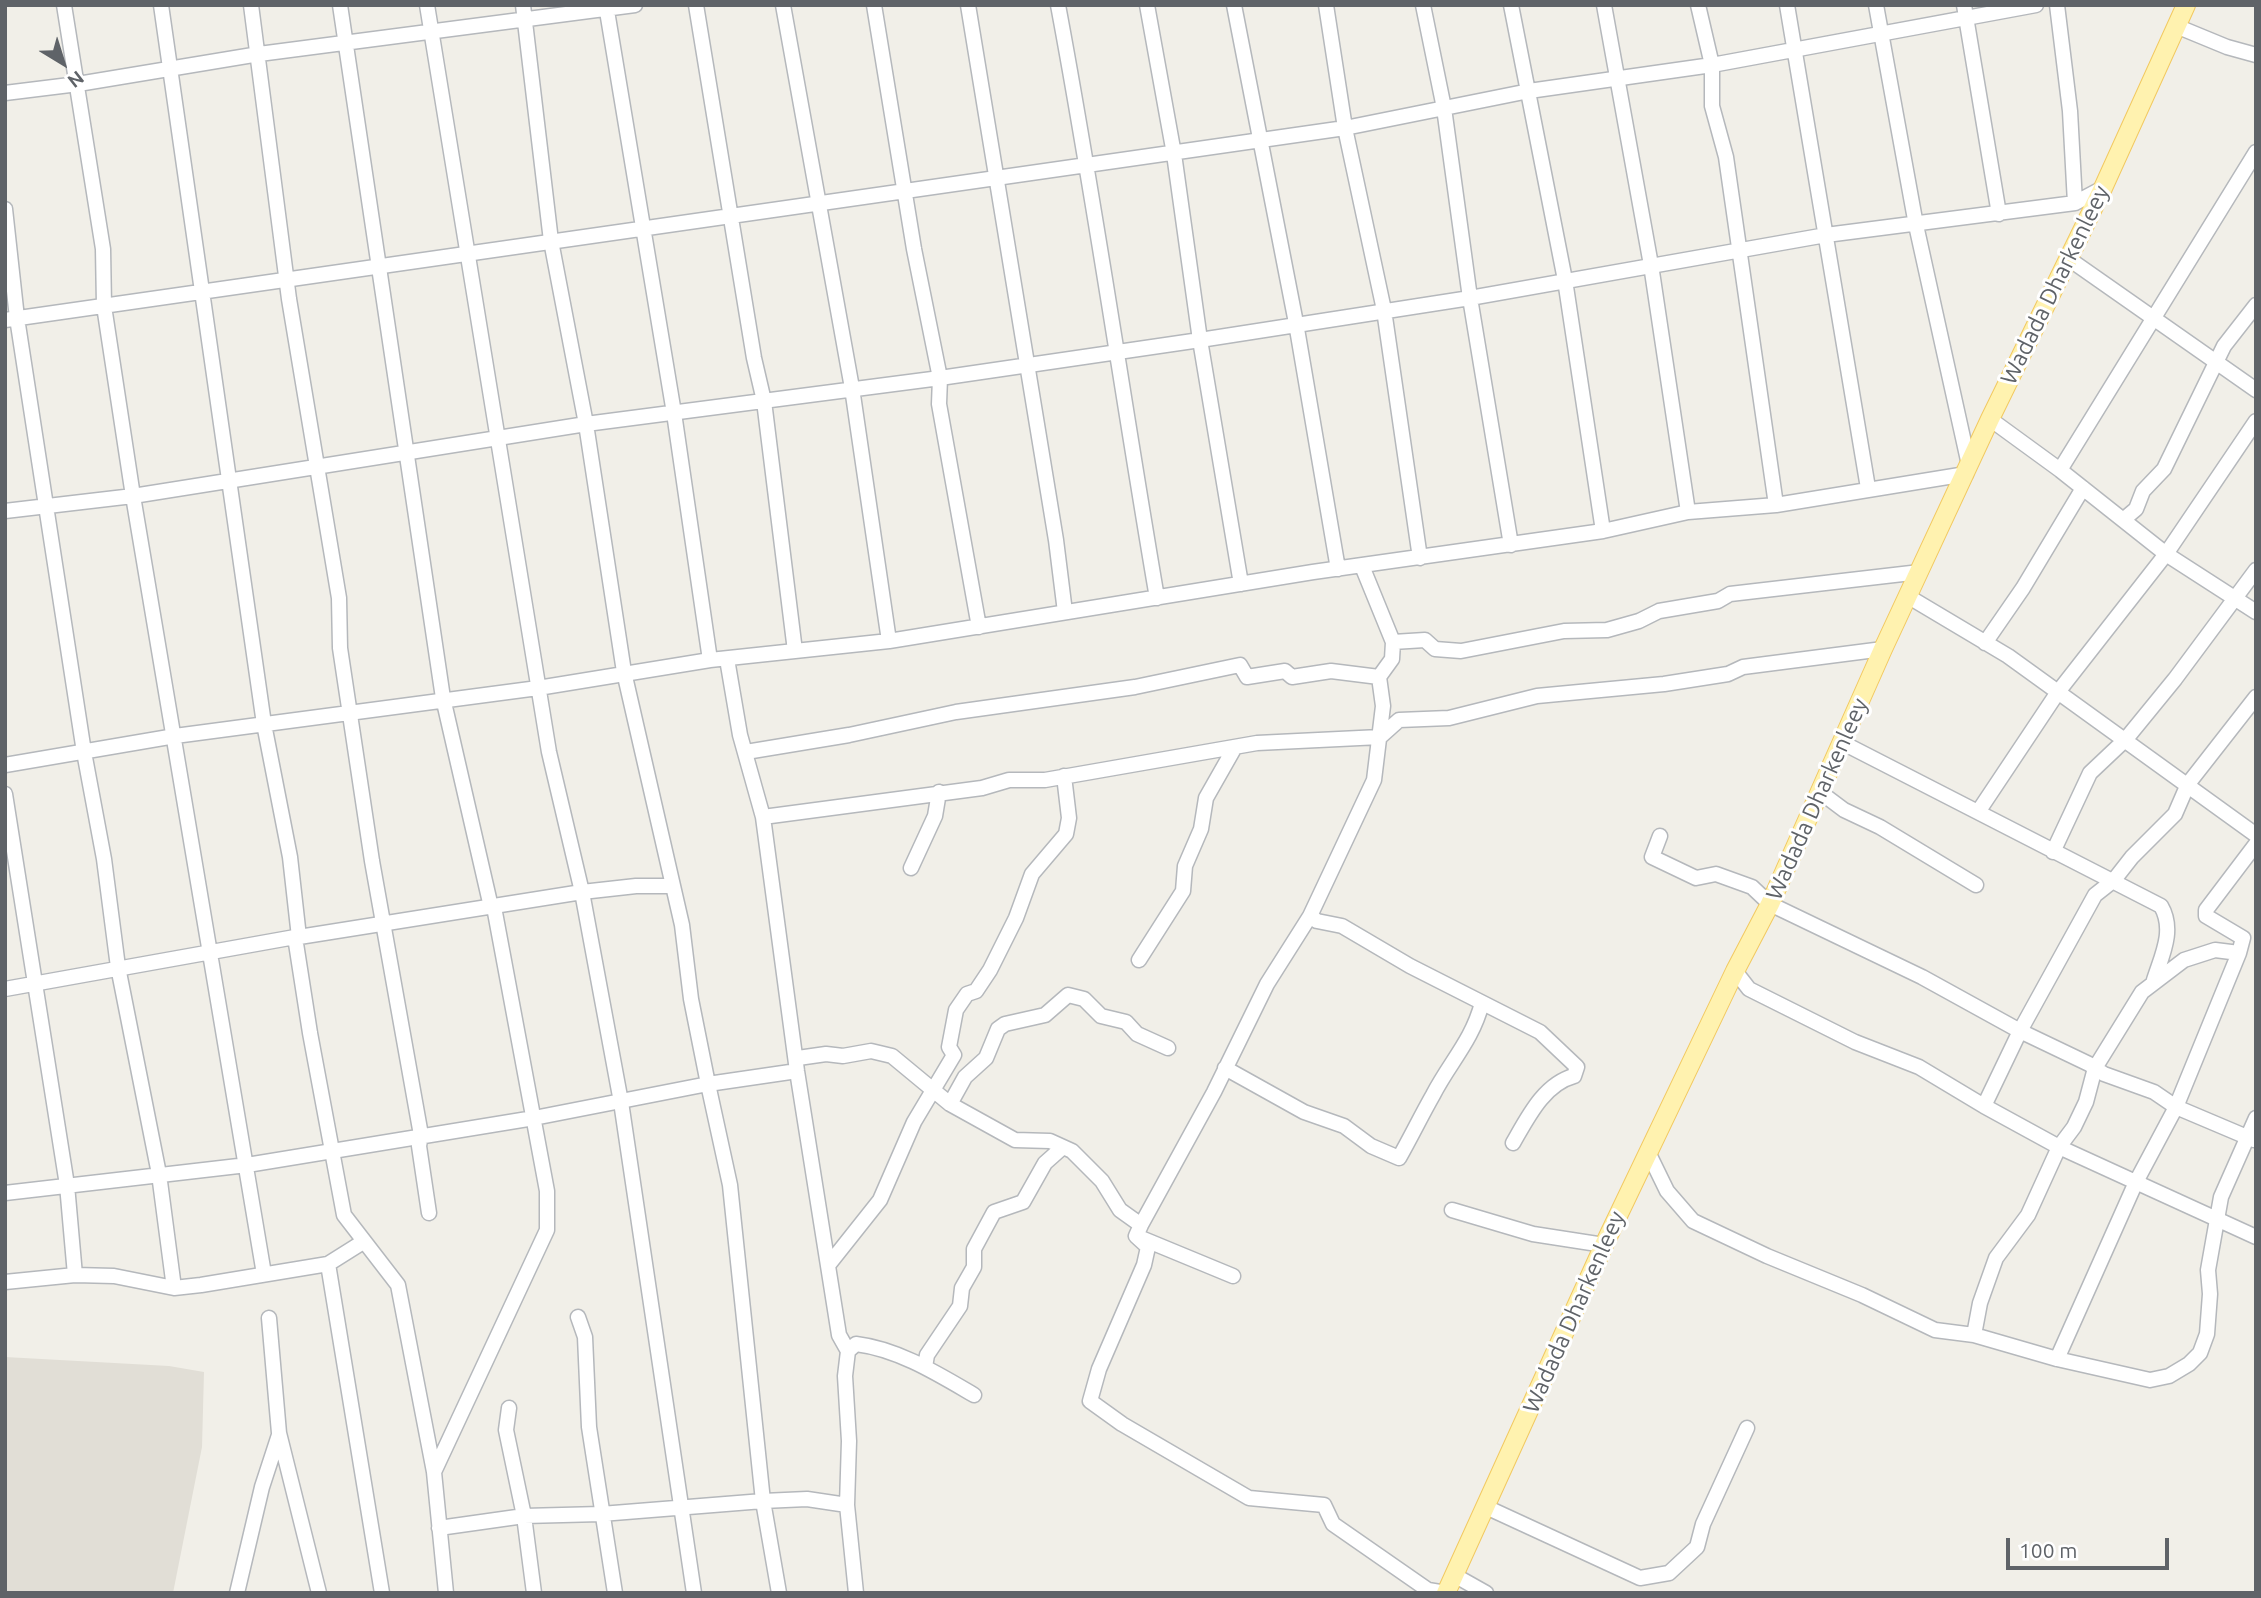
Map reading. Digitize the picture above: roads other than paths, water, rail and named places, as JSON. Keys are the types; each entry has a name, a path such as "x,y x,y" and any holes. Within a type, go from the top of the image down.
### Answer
{"main road":[{"name":"Wadada Dharkenleey","path":"1446,1593 1604,1245 1735,971 1770,904 1883,649 1990,419 2103,188 2186,5"}],"street":[{"path":"64,5 103,249 104,306 133,496 176,736 208,954 247,1165 264,1275"},
{"path":"161,5 264,724 290,857 297,937 331,1149 344,1215 363,1242 383,1262 398,1285 434,1472 446,1593"},
{"path":"251,5 287,278 339,598 341,648 350,713 372,861 386,925 421,1135 419,1146 429,1213"},
{"path":"340,5 443,698 492,907 549,1206 547,1230 434,1472"},
{"path":"427,5 549,752 582,892 621,1102 694,1593"},
{"path":"523,5 551,241 586,424 624,672 638,720 671,886 682,925 691,999 730,1185 763,1501 779,1593"},
{"path":"5,93 78,84 259,54 525,22 606,7 635,5"},
{"path":"696,5 754,358 764,401 795,651"},
{"path":"783,5 852,388 889,641"},
{"path":"874,5 940,378 939,404 979,627"},
{"path":"968,5 998,178 1025,366 1056,540 1065,612"},
{"path":"1058,5 1088,163 1114,352 1157,598"},
{"path":"1147,5 1174,154 1200,340 1241,584"},
{"path":"1234,5 1296,323 1338,569"},
{"path":"1326,5 1345,128 1384,310 1420,558"},
{"path":"1423,5 1444,108 1470,298 1511,545"},
{"path":"1511,5 1565,280 1603,531"},
{"path":"1604,5 1620,80 1651,265 1688,512"},
{"path":"1698,5 1712,65 1712,106 1726,157 1776,505"},
{"path":"1787,5 1868,488"},
{"path":"5,765 176,736 443,698 538,688 624,672 889,641 1338,569 1603,531 1688,512 1776,505 1967,470 1916,225 1876,5"},
{"path":"11,319 379,264 732,218 1088,163 1262,141 1345,128 1529,91 1712,65 1882,32 1965,11 2036,5"},
{"path":"2057,5 2071,124 2076,203"},
{"path":"606,7 674,413 710,660"},
{"path":"1965,11 1999,214"},
{"path":"2176,26 2227,47 2256,55"},
{"path":"2060,470 2250,173 2256,152"},
{"path":"5,511 133,496 586,424 940,378 1200,340 1470,298 1826,235 2076,203 2103,188"},
{"path":"5,209 11,319 46,505 84,752 104,859 118,967 159,1174 174,1288"},
{"path":"2069,259 2256,390"},
{"path":"2123,520 2136,509 2143,491 2164,469 2224,346 2256,305"},
{"path":"1990,419 2060,470 2166,554 2256,612"},
{"path":"1978,812 2058,692 2166,554 2256,421"},
{"path":"1985,643 2023,588 2083,488"},
{"path":"1139,1230 1267,984 1310,916 1374,780 1383,706 1379,677 1392,659 1393,642 1362,566"},
{"path":"2053,852 2090,773 2126,739 2208,638 2256,570"},
{"path":"1393,642 1424,640 1435,649 1461,651 1564,631 1607,630 1639,621 1659,611 1718,601 1730,594 1920,572"},
{"path":"1909,597 2058,692 2256,835"},
{"path":"763,817 1064,776 1235,747 1380,737 1399,720 1448,718 1536,696 1664,684 1728,674 1734,669 1883,649"},
{"path":"727,659 746,752 763,817 839,1335 848,1351 845,1376 850,1494 847,1505 856,1593"},
{"path":"746,752 849,735 956,712 1136,687 1240,665 1247,677 1285,671 1292,677 1331,671 1379,677"},
{"path":"1984,1106 2020,1031 2095,895 2114,880 2132,857 2175,814 2188,784 2256,697"},
{"path":"1843,743 2161,906 2165,912 2168,936 2154,980"},
{"path":"1139,960 1184,891 1185,866 1201,829 1206,798 1220,779 1235,747"},
{"path":"830,1264 880,1200 914,1122 954,1055 949,1047 956,1010 967,994 976,991 990,970 1016,918 1032,874 1066,834 1069,818 1064,776"},
{"path":"911,868 935,816 939,792"},
{"path":"1820,792 1844,810 1880,827 1976,885"},
{"path":"5,794 67,1185 75,1275"},
{"path":"1660,836 1652,857 1696,877 1716,874 1752,887 1770,904 1922,978 2109,1077 2154,1092 2176,1107 2251,1139"},
{"path":"2057,1359 2136,1182 2176,1107 2239,953 2249,941 2206,916 2206,910 2256,844"},
{"path":"5,989 118,967 582,892 636,886 671,886"},
{"path":"1310,916 1342,926 1482,1003 1540,1031 1577,1067 1574,1076 1559,1080 1540,1100 1513,1143"},
{"path":"1974,1335 1980,1303 1996,1258 2028,1215 2059,1147 2074,1127 2086,1102 2095,1068 2142,992 2183,960 2215,950 2239,953"},
{"path":"1735,971 1749,989 1855,1042 1919,1067 2059,1147 2256,1237"},
{"path":"950,1104 965,1077 986,1058 998,1029 1005,1024 1045,1015 1068,995 1084,999 1107,1018 1126,1021 1138,1034 1168,1048"},
{"path":"1225,1068 1304,1111 1344,1126 1371,1146 1399,1158 1418,1130 1433,1094 1454,1065 1477,1023 1482,1003"},
{"path":"5,1193 247,1165 331,1149 534,1118 708,1084 798,1064 826,1054 843,1056 871,1051 892,1056 950,1104 1016,1140 1050,1141 1089,1165 1120,1210 1139,1230 1148,1247 1144,1265 1090,1391 1090,1401 1122,1424 1249,1498 1324,1505 1333,1524 1428,1590 1446,1593"},
{"path":"1648,1152 1667,1191 1693,1221 1935,1330 1974,1335 2057,1359 2150,1380 2169,1376 2189,1364 2200,1353 2207,1334 2210,1294 2208,1270 2221,1197 2251,1139 2256,1118"},
{"path":"925,1367 927,1355 960,1306 962,1288 974,1266 974,1249 994,1212 1023,1202 1045,1163 1063,1147"},
{"path":"1452,1210 1533,1234 1604,1245"},
{"path":"1139,1230 1233,1276"},
{"path":"5,1282 75,1275 114,1276 174,1288 328,1264 363,1242"},
{"path":"328,1264 382,1593"},
{"path":"270,1318 279,1433 319,1593"},
{"path":"578,1318 588,1362 589,1427 614,1593"},
{"path":"848,1351 856,1345 866,1346 925,1367 974,1395"},
{"path":"509,1408 506,1430 524,1516 534,1593"},
{"path":"1486,1507 1640,1578 1669,1573 1697,1547 1703,1524 1747,1428"},
{"path":"237,1593 262,1486 279,1433"},
{"path":"439,1528 524,1516 601,1514 763,1501 807,1499 847,1505"},
{"path":"1454,1575 1486,1593"}]}
